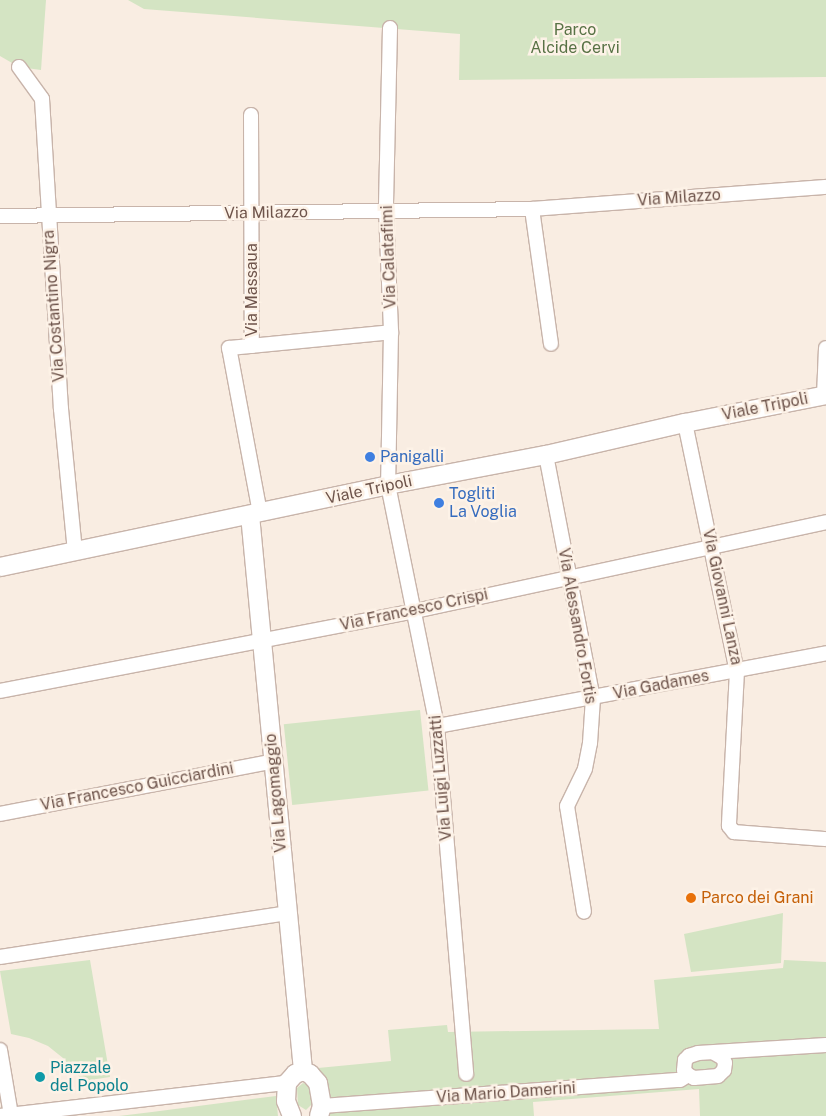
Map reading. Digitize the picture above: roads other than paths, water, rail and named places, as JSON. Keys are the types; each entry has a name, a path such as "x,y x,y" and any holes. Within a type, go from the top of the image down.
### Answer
{"street":[{"name":"Via Calatafimi","path":"388,485 391,332 386,211 390,28"},
{"name":"Via Costantino Nigra","path":"19,67 42,99 61,409 75,552"},
{"name":"Via Massaua","path":"251,114 252,346"},
{"name":"Via Milazzo","path":"0,216 532,209 826,187"},
{"path":"532,209 551,344"},
{"name":"Via Massaua","path":"255,514 230,348 391,332"},
{"path":"825,395 826,348"},
{"name":"Viale Tripoli","path":"0,567 388,485 546,455 686,423 825,395"},
{"name":"Via Giovanni Lanza","path":"686,423 737,671 730,826 734,832 826,839"},
{"name":"Via Alessandro Fortis","path":"546,455 593,698 590,743 585,769 567,806 584,912"},
{"name":"Via Luigi Luzzatti","path":"388,485 438,726 466,1074"},
{"name":"Via Lagomaggio","path":"255,514 263,641 303,1071"},
{"name":"Via Francesco Crispi","path":"0,691 415,611 826,522"},
{"name":"Via Gadames","path":"438,726 826,653"},
{"name":"Via Francesco Guicciardini","path":"0,814 274,760"},
{"path":"0,957 287,913"},
{"path":"688,1075 683,1064 689,1056 714,1052 826,1045"},
{"path":"0,1050 6,1115 143,1098 286,1084"},
{"name":"Via Mario Damerini","path":"320,1111 680,1080 688,1075 694,1078 718,1076 724,1070 726,1063 723,1058 714,1052"},
{"path":"292,1116 286,1101 286,1084 295,1074 303,1071 310,1074 318,1083 320,1111"}],"place":[{"name":"Panigalli","path":"370,457"},
{"name":"Togliti La Voglia","path":"439,503"},
{"name":"Parco dei Grani","path":"691,898"},
{"name":"Piazzale del Popolo","path":"40,1077"}],"park label":[{"name":"Parco Alcide Cervi","path":"575,39"}]}
